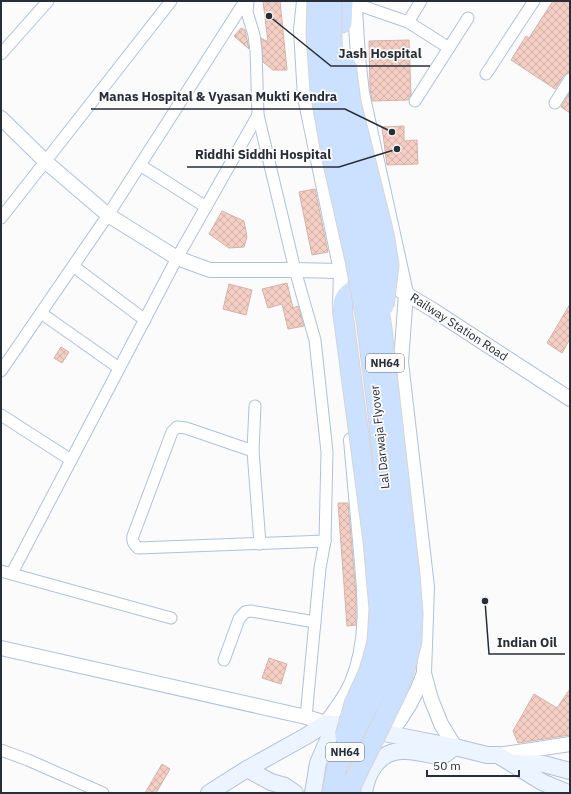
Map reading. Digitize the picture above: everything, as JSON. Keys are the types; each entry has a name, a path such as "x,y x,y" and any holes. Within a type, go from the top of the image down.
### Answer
{"highway":[{"name":"Lal Darwaja Flyover","path":"317,1 316,34 320,92 332,159 355,260 366,320 377,406 396,606 395,640 384,676 337,766 332,793"},
{"name":"Lal Darwaja Flyover","path":"332,1 332,40 336,94 346,158 371,261 382,329 413,613 412,641 397,692 352,784 350,793"},
{"path":"351,2 342,23 345,61 351,102 384,234 389,265 382,329"},
{"path":"337,766 354,704 369,671 375,650 377,642 379,609 373,541 342,308 344,299 350,294 367,285 385,283"}],"main road":[{"path":"313,793 318,763 330,723"},
{"path":"209,793 247,769 330,723 455,747 487,755 498,755 542,782 568,793"},
{"path":"364,793 366,782 373,766 381,758 391,753 403,750 441,757 455,747"},
{"path":"512,763 544,764 570,771"},
{"path":"247,769 271,782 285,786 295,793"}],"street":[{"path":"1,54 48,1"},
{"path":"1,218 171,1"},
{"path":"246,1 256,51 258,115 295,270 314,340 326,444 325,541 320,568 306,717"},
{"path":"1,371 108,215 246,1"},
{"path":"1,648 330,723 352,682 359,662 364,631 364,588 340,318 341,271 305,97 301,30 304,1"},
{"path":"408,22 421,1"},
{"path":"486,74 534,1"},
{"path":"449,48 408,22 351,2 362,93 406,293 401,362 427,587 424,673 431,699 441,724 455,747"},
{"path":"415,102 468,18"},
{"path":"555,103 570,79"},
{"path":"171,618 6,572 71,460 177,258 258,115"},
{"name":"Railway Station Road","path":"1,118 46,162 108,215 177,258 210,270 341,271 365,279 385,283 406,293 570,399"},
{"path":"140,165 206,207"},
{"path":"73,266 145,320"},
{"path":"41,313 119,368"},
{"path":"255,406 253,451 260,544"},
{"path":"1,415 71,460"},
{"path":"253,451 186,428 177,427 172,432 132,541 138,548 325,541"},
{"path":"224,660 239,618 245,612 251,611 315,622"},
{"path":"389,734 410,705 424,673"},
{"path":"498,755 570,744"},
{"path":"1,750 28,760 103,793"}],"building":[{"path":"263,1 280,1 287,70 273,70 263,62 261,38 268,42"},
{"path":"553,1 570,1 570,72 564,75 555,89 511,60 526,36 529,38"},
{"path":"241,28 245,30 249,49 234,36"},
{"path":"409,40 411,95 408,100 372,101 370,88 369,41"},
{"path":"570,92 570,113 561,107"},
{"path":"404,126 404,141 417,140 418,164 387,165 382,127"},
{"path":"315,189 328,252 312,255 299,192"},
{"path":"222,211 244,221 247,237 244,247 229,248 209,234"},
{"path":"287,283 293,308 298,306 304,326 288,329 282,304 268,308 262,289"},
{"path":"229,284 252,290 246,315 223,309"},
{"path":"570,304 570,339 562,353 547,343"},
{"path":"61,347 69,352 62,363 54,358"},
{"path":"338,503 348,503 356,594 356,625 347,626"},
{"path":"269,658 287,664 281,684 262,678"},
{"path":"570,689 570,735 518,743 513,731 534,694 557,708"},
{"path":"162,764 170,769 156,793 145,793"}],"place":[{"name":"Jash Hospital","path":"269,16"},
{"name":"Manas Hospital & Vyasan Mukti Kendra","path":"392,132"},
{"name":"Riddhi Siddhi Hospital","path":"397,149"},
{"name":"Indian Oil","path":"485,601"}]}
